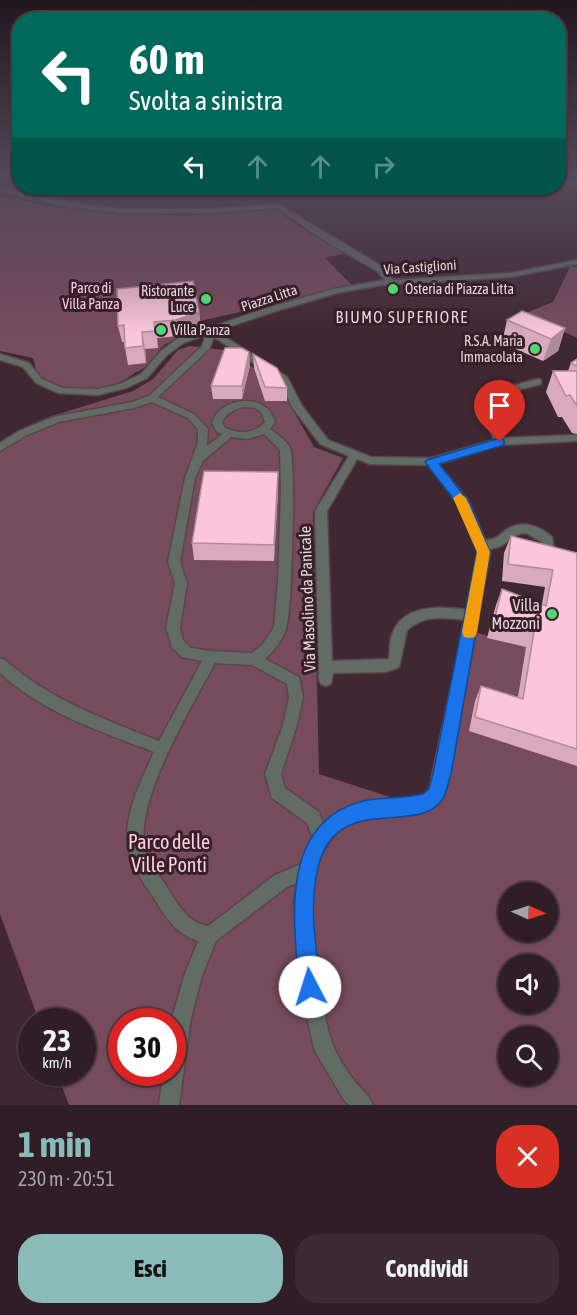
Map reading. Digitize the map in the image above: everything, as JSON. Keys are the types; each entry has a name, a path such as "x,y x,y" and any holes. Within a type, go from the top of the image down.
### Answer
{"street":[{"path":"314,230 380,269 391,283"},
{"name":"Via Castiglioni","path":"336,291 391,283 511,275 577,262"},
{"name":"Piazza Litta","path":"0,357 26,365 39,381 61,392 98,392 123,386 144,376 164,353 180,341 270,310 336,291"},
{"path":"0,448 23,433 57,419 134,405 152,398 206,346 211,332 284,379 297,407 324,442 370,460 431,462 500,442 577,438"},
{"path":"500,442 488,412 494,393 538,382"},
{"path":"152,398 191,416 203,429 203,442 190,478 174,562 181,583 173,628 177,643 187,652 211,657 255,659 294,681 296,697 290,725 273,774 278,793 313,818 321,839"},
{"path":"244,404 264,407 269,413 270,422 265,430 249,435 229,433 221,430 217,423 219,416 232,406 244,404"},
{"path":"255,659 267,649 280,628 285,558 287,489 285,449 265,430"},
{"path":"198,459 229,433"},
{"name":"Via Masolino da Panicale","path":"354,454 321,511 326,674 394,663 397,657 398,633 408,621 433,612 472,616"},
{"path":"363,1105 351,1093 324,1049 310,987 303,905 308,870 321,839 337,822 363,810 409,807 428,802 436,794 484,552 464,503 431,462"},
{"path":"478,539 496,544 504,541 513,531 523,529 540,532 548,540 549,555"},
{"path":"210,935 194,933 175,917 146,871 136,844 137,811 163,749 211,657"},
{"path":"0,664 16,681 47,700 163,749"},
{"path":"169,1105 175,1053 187,994 198,958 210,935 281,881 308,870"}],"green space":[{"name":"Parco di Villa Panza","path":"0,230 305,230 346,253 325,258 353,286 200,321 202,334 179,338 166,344 146,366 124,380 109,386 101,388 66,387 61,391 39,381 33,358 0,351"},
{"path":"570,267 577,267 577,338 526,313 553,302"},
{"name":"Parco delle Ville Ponti","path":"190,346 224,350 277,382 314,447 343,458 313,512 319,774 424,808 462,629 577,659 577,1105 69,1105 62,1086 96,1086 96,1008 34,1008 0,914 0,443 49,417 133,391 153,379 178,350"}],"building":[{"path":"193,281 199,312 176,320 154,322 155,331 142,332 143,346 125,348 124,325 118,326 117,289"},
{"path":"522,311 565,328 551,339 507,320"},
{"path":"225,348 242,348 249,352 242,386 211,386"},
{"path":"253,354 277,368 287,388 265,387"},
{"path":"553,371 577,371 577,406 570,395 566,396"},
{"path":"204,471 278,472 274,545 192,543"},
{"path":"511,536 577,553 577,749 475,717 481,686 523,699 534,631 494,621 502,589 546,606 553,570 508,564"}],"slow traffic":[{"path":"460,498 484,552 469,632"}],"place":[{"name":"Osteria di Piazza Litta","path":"393,289"},
{"name":"Ristorante Luce","path":"206,299"},
{"name":"Villa Panza","path":"161,330"},
{"name":"R.S.A. Maria Immacolata","path":"535,349"},
{"name":"Villa Mozzoni","path":"552,614"}],"district":[{"name":"BIUMO SUPERIORE","path":"402,317"}],"route":[{"path":"310,987 303,905 308,870 321,839 337,822 363,810 409,807 428,802 436,794 442,774 484,552 464,503 431,462 500,442"}]}
